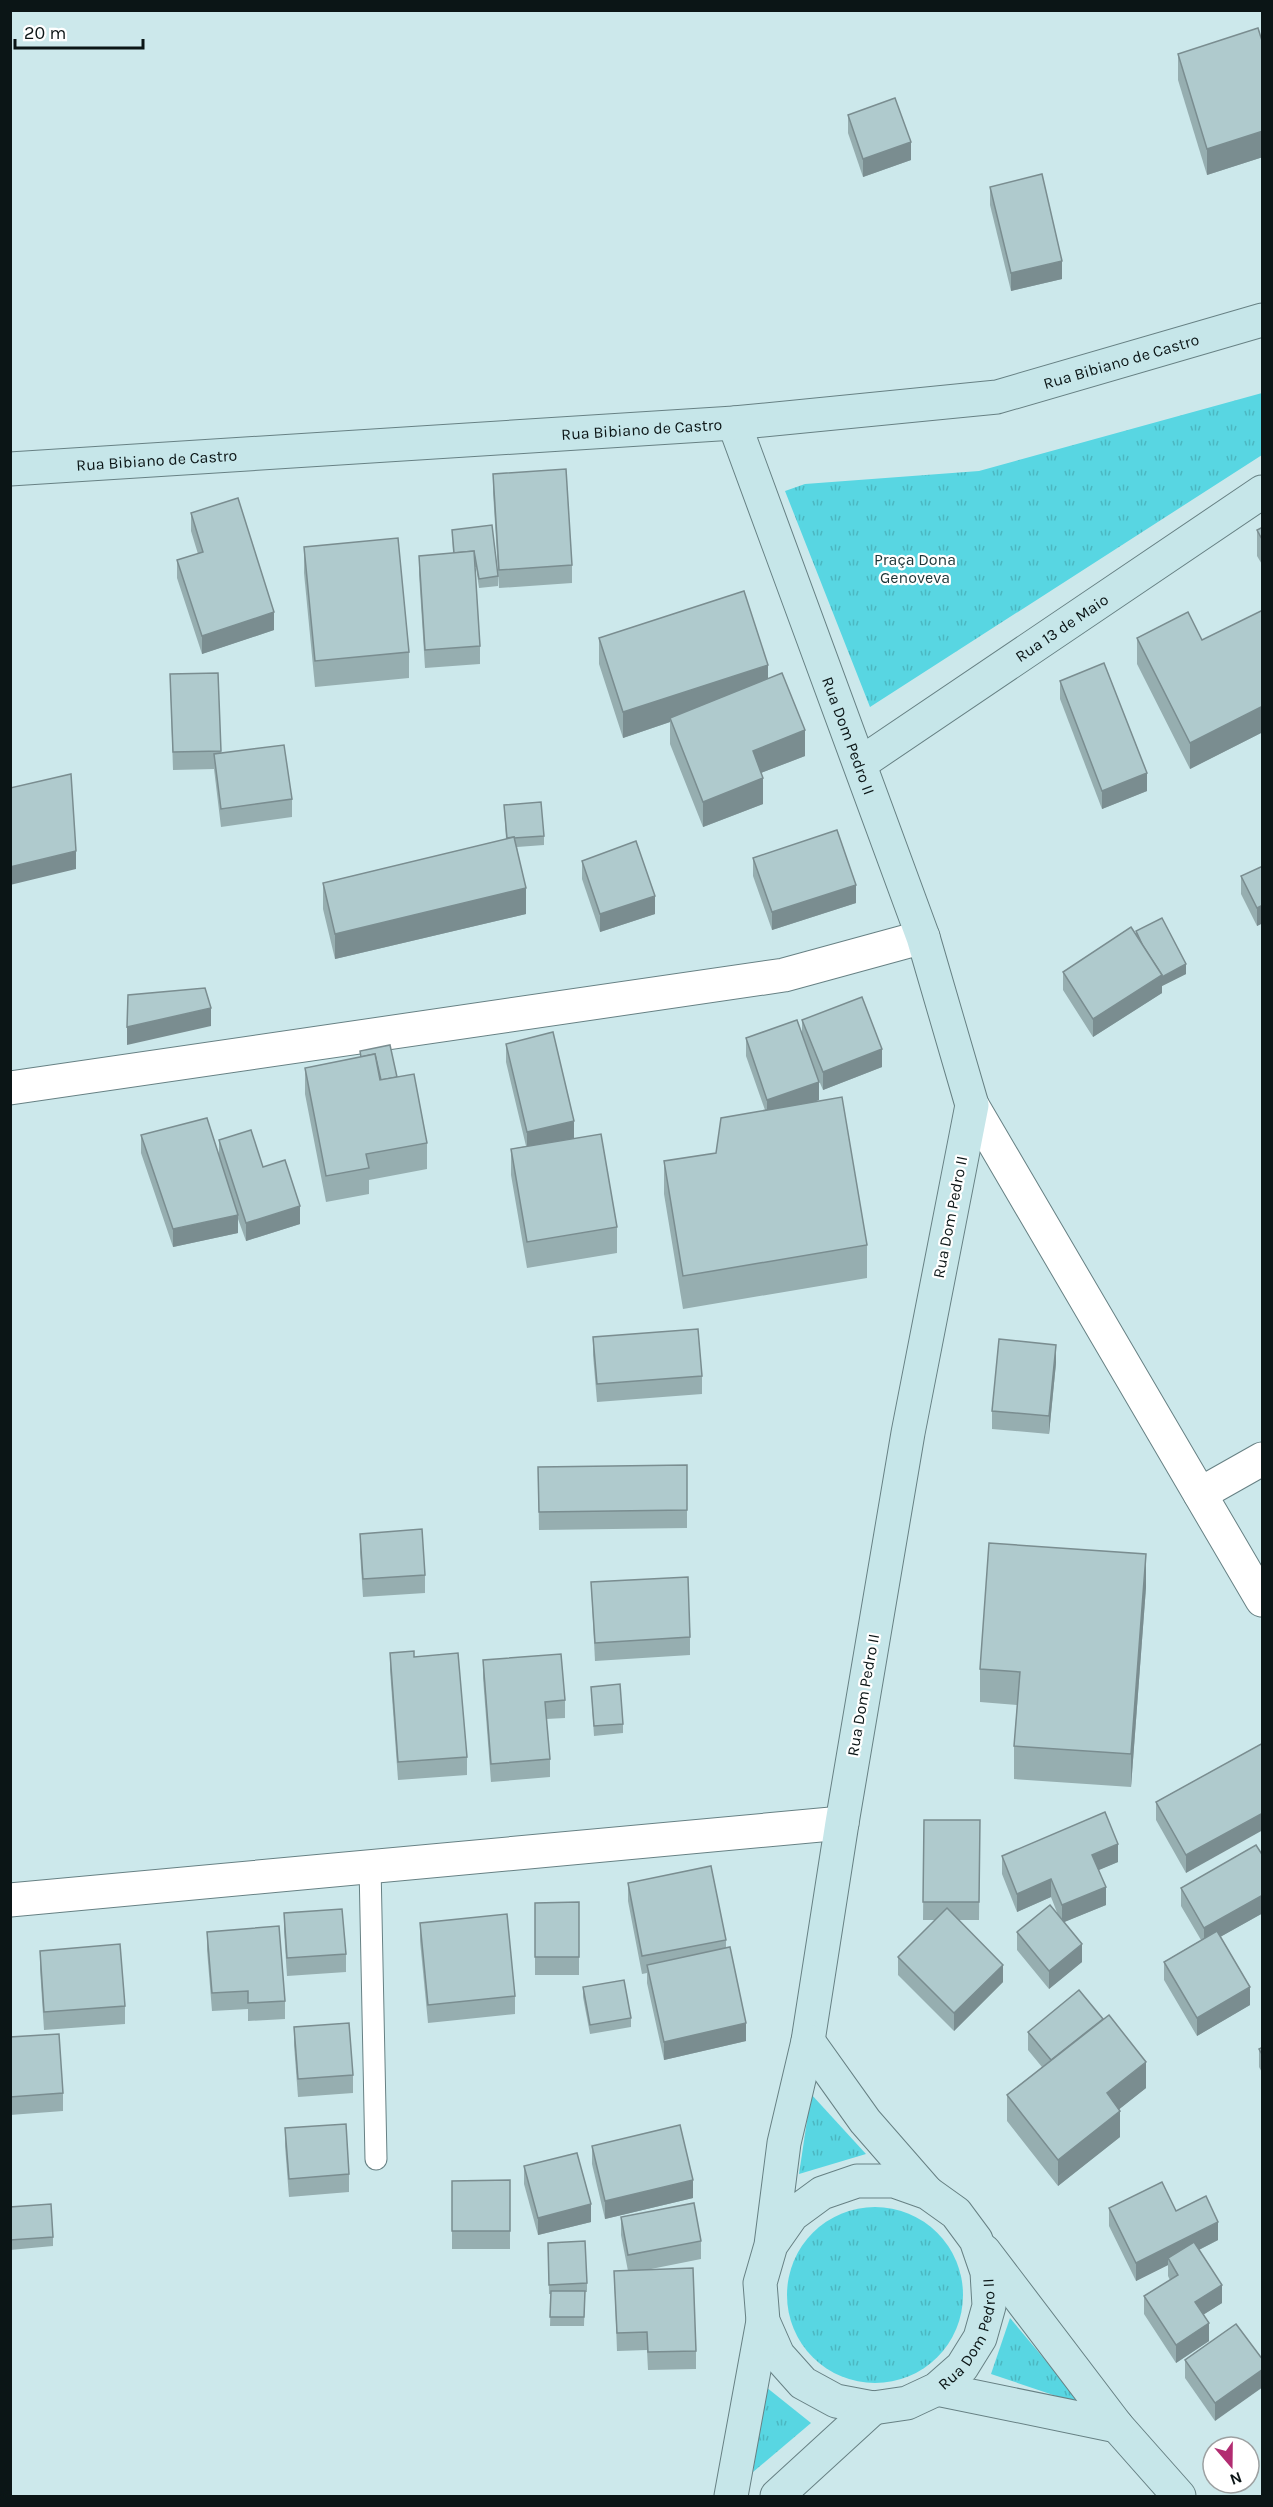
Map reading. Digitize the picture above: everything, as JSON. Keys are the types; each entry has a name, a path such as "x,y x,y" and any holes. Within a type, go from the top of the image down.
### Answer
{"main road":[{"name":"Rua Bibiano de Castro","path":"10,469 734,423 997,397 1263,320"},
{"name":"Rua Dom Pedro II","path":"731,2496 763,2321 760,2283 771,2245 784,2143 808,2042 842,1823 908,1433 972,1105 923,937 734,423"},
{"name":"Rua 13 de Maio","path":"861,764 1263,492"},
{"name":"Rua Dom Pedro II","path":"763,2321 778,2355 803,2383 836,2401 873,2408 907,2403 937,2389 962,2367 980,2338 989,2306 987,2272 976,2240 956,2213 928,2193 865,2121 808,2042"},
{"name":"Rua Dom Pedro II","path":"771,2245 792,2215 822,2193 857,2181 894,2181 928,2193"},
{"path":"976,2240 1116,2426 1179,2496"},
{"path":"937,2389 1116,2426"},
{"path":"777,2496 873,2408"}],"street":[{"path":"10,1088 784,975 923,937"},
{"path":"972,1105 1263,1600"},
{"path":"1200,1494 1263,1459"},
{"path":"10,1900 842,1823"}],"lane":[{"path":"370,1866 376,2159"}],"green space":[{"name":"Praça Dona Genoveva","path":"1262,393 1262,455 870,707 785,491 805,484 979,471"},
{"path":"811,2094 866,2154 799,2174"},
{"path":"875,2207 909,2214 924,2222 937,2233 948,2246 956,2261 963,2295 956,2329 948,2344 937,2357 924,2368 909,2376 875,2383 841,2376 826,2368 813,2357 802,2344 794,2329 787,2295 794,2261 802,2246 813,2233 826,2222 841,2214"},
{"path":"1010,2318 1083,2405 991,2374"},
{"path":"766,2387 811,2423 753,2472"}],"building":[{"path":"1258,28 1263,44 1263,131 1207,149 1178,54"},
{"path":"895,98 911,142 863,159 848,115"},
{"path":"1042,174 1062,261 1011,273 990,187"},
{"path":"566,469 572,565 499,570 493,474"},
{"path":"238,498 274,612 202,636 177,560 203,552 191,513"},
{"path":"492,525 498,576 479,579 474,551 454,553 452,530"},
{"path":"1263,527 1263,541 1257,530"},
{"path":"398,538 409,652 315,661 304,547"},
{"path":"474,551 480,646 425,650 419,556"},
{"path":"744,591 768,665 623,712 599,638"},
{"path":"1263,610 1263,706 1190,743 1137,638 1188,612 1202,640"},
{"path":"1104,663 1147,773 1102,791 1060,681"},
{"path":"218,673 221,751 173,752 170,674"},
{"path":"782,673 805,730 753,751 763,778 703,802 670,718"},
{"path":"284,745 292,799 221,809 214,754"},
{"path":"71,774 76,851 10,867 10,788"},
{"path":"541,802 544,836 507,838 504,805"},
{"path":"837,830 856,885 772,912 753,858"},
{"path":"514,837 526,888 335,934 323,883"},
{"path":"636,841 655,896 600,914 582,861"},
{"path":"1263,866 1263,905 1257,908 1241,876"},
{"path":"1162,918 1186,964 1162,977 1136,931"},
{"path":"1131,927 1162,975 1093,1019 1063,972"},
{"path":"205,988 211,1008 127,1027 128,995"},
{"path":"862,997 882,1049 823,1072 802,1020"},
{"path":"797,1020 819,1082 767,1100 746,1038"},
{"path":"553,1032 574,1121 527,1132 506,1044"},
{"path":"390,1045 397,1077 381,1080 375,1054 361,1057 360,1051"},
{"path":"375,1054 380,1080 414,1074 427,1143 366,1154 369,1168 326,1176 305,1068"},
{"path":"842,1097 867,1245 683,1276 664,1161 716,1153 721,1118"},
{"path":"207,1118 238,1215 173,1229 141,1135"},
{"path":"251,1130 263,1167 285,1160 300,1206 246,1223 219,1140"},
{"path":"601,1134 617,1227 527,1242 511,1149"},
{"path":"698,1329 702,1376 597,1384 593,1337"},
{"path":"999,1339 1056,1345 1049,1416 992,1411"},
{"path":"687,1465 687,1510 539,1512 538,1467"},
{"path":"422,1529 425,1575 363,1579 360,1534"},
{"path":"989,1543 1146,1554 1131,1754 1014,1746 1020,1672 980,1669"},
{"path":"688,1577 690,1637 595,1643 591,1582"},
{"path":"414,1651 414,1657 458,1653 467,1757 398,1762 390,1653"},
{"path":"561,1654 565,1700 545,1702 550,1759 491,1764 483,1660"},
{"path":"620,1684 623,1724 594,1726 591,1687"},
{"path":"1263,1743 1263,1813 1186,1855 1156,1802"},
{"path":"1105,1812 1118,1844 1092,1855 1106,1887 1062,1905 1051,1879 1017,1894 1002,1856"},
{"path":"924,1820 980,1820 979,1902 923,1902"},
{"path":"1256,1845 1263,1856 1263,1895 1204,1928 1181,1888"},
{"path":"711,1866 726,1940 642,1956 628,1883"},
{"path":"579,1902 579,1957 535,1957 535,1903"},
{"path":"1050,1905 1082,1944 1049,1971 1017,1932"},
{"path":"947,1908 1003,1965 954,2013 898,1957"},
{"path":"342,1909 346,1954 287,1958 284,1913"},
{"path":"507,1914 515,1996 428,2005 420,1923"},
{"path":"279,1926 285,2001 248,2003 248,1991 212,1993 207,1932"},
{"path":"1217,1931 1250,1987 1197,2018 1164,1962"},
{"path":"120,1944 125,2006 44,2012 40,1951"},
{"path":"730,1947 746,2023 664,2042 647,1965"},
{"path":"624,1980 631,2018 590,2025 583,1987"},
{"path":"1079,1990 1103,2019 1051,2060 1028,2032"},
{"path":"1109,2015 1146,2062 1107,2093 1120,2111 1058,2160 1007,2095"},
{"path":"349,2023 353,2075 298,2079 294,2027"},
{"path":"59,2034 63,2093 10,2097 10,2037"},
{"path":"346,2124 349,2174 289,2179 285,2128"},
{"path":"680,2125 693,2180 605,2201 592,2146"},
{"path":"577,2153 591,2204 538,2218 524,2166"},
{"path":"510,2180 510,2231 452,2231 452,2181"},
{"path":"1162,2182 1176,2211 1206,2196 1218,2222 1136,2263 1109,2208"},
{"path":"694,2203 701,2241 628,2255 621,2217"},
{"path":"51,2204 53,2237 10,2240 10,2207"},
{"path":"585,2241 587,2283 549,2285 548,2243"},
{"path":"1194,2242 1222,2285 1195,2302 1209,2323 1176,2345 1144,2296 1178,2275 1168,2258"},
{"path":"693,2268 696,2351 648,2352 647,2332 617,2333 614,2271"},
{"path":"551,2291 585,2291 584,2317 550,2317"},
{"path":"1236,2324 1263,2360 1263,2369 1215,2403 1185,2360"}]}
